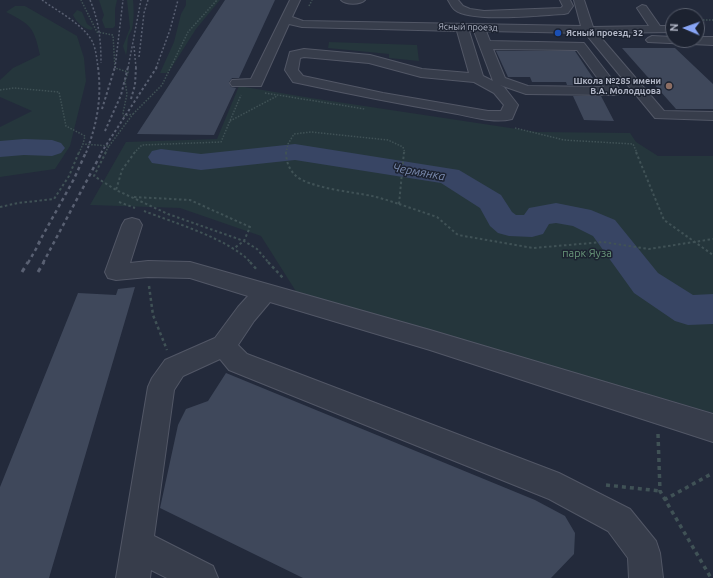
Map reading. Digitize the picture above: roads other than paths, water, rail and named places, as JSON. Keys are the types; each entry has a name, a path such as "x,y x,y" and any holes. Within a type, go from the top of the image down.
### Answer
{"street":[{"path":"237,83 260,88 286,19 296,0"},
{"path":"346,0 360,0"},
{"path":"453,0 459,8 468,12 491,14 564,11 568,6 565,0"},
{"path":"579,0 592,35 660,116 713,116"},
{"path":"642,8 656,29"},
{"path":"491,14 500,28"},
{"name":"Ясный проезд","path":"286,19 302,24 500,28 592,35 665,28"},
{"path":"462,27 477,78 499,90 511,105 507,116 488,115 372,95 298,79 291,70 294,55 304,53 370,59 422,73 477,78"},
{"path":"479,28 499,80 526,90 614,90 580,46 486,45"},
{"path":"592,35 713,41"},
{"path":"132,225 116,272 148,269 190,270 271,282 541,374 713,428"},
{"path":"133,578 161,387 174,368 224,346 246,314 271,282"},
{"path":"224,346 238,362 559,488 619,520 644,553 646,578"},
{"path":"138,545 201,578"}],"waterway":[{"name":"Чермянка","path":"0,149 24,147 52,148"},
{"name":"Чермянка","path":"161,157 201,162 295,152 449,176 491,202 501,219 509,225 532,226 540,215 556,213 580,217 604,228 646,283 688,310 713,309"}],"railway":[{"path":"42,0 77,24 89,36 95,49 98,68"},
{"path":"90,0 96,16 99,31 101,63"},
{"path":"115,68 123,0"},
{"path":"128,68 141,0"},
{"path":"139,57 144,13 148,0"},
{"path":"156,68 170,30 178,0"},
{"path":"134,46 136,68"},
{"path":"86,153 98,111 98,67"},
{"path":"102,109 115,67"},
{"path":"105,131 121,95 128,67"},
{"path":"101,153 157,67"},
{"path":"131,99 135,85 136,68"},
{"path":"38,244 74,179 86,152"},
{"path":"43,263 102,152"},
{"path":"28,263 41,240"},
{"path":"22,272 28,262"},
{"path":"38,272 44,262"}],"place":[{"name":"Ясный проезд, 32","path":"558,33"},
{"name":"Школа №285 имени В.А. Молодцова","path":"669,86"}],"park label":[{"name":"парк Яуза","path":"587,253"}]}
